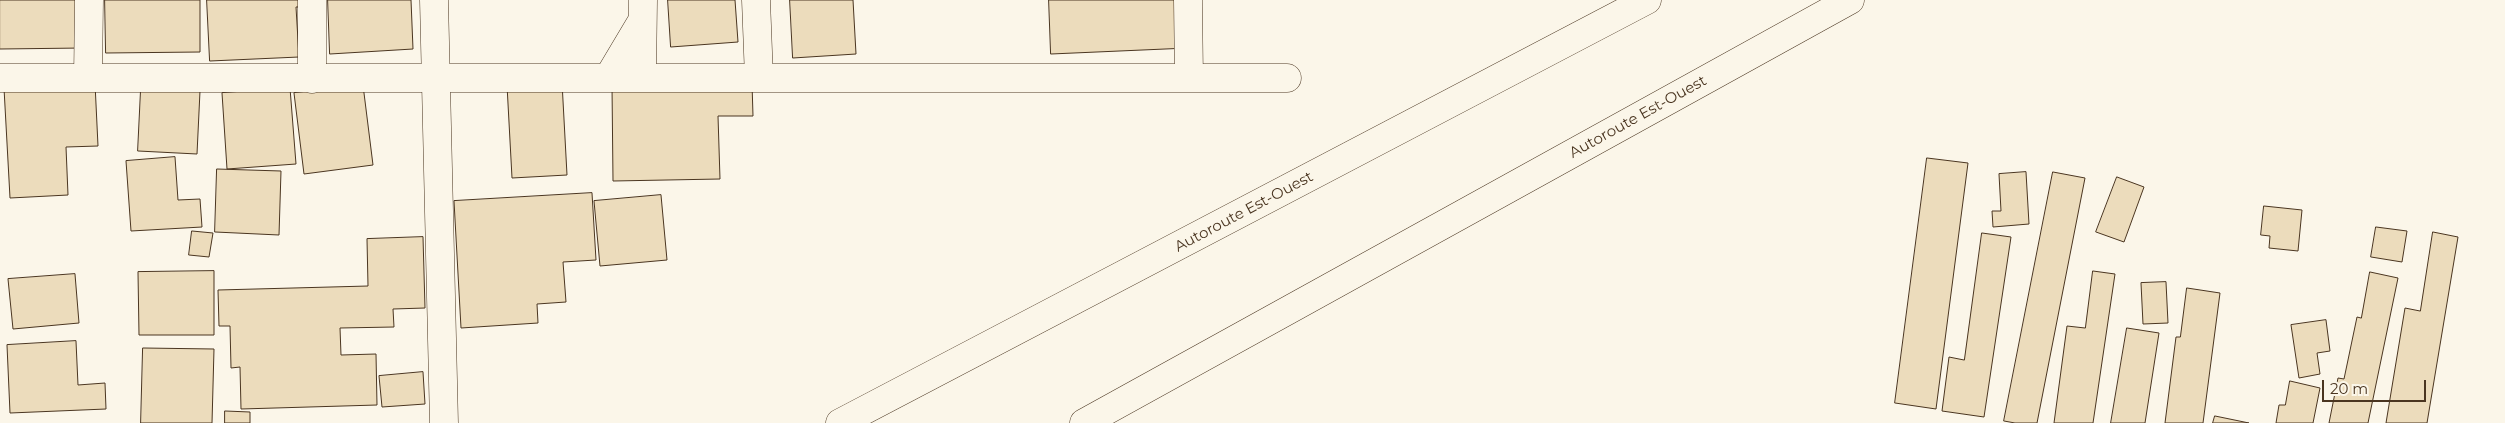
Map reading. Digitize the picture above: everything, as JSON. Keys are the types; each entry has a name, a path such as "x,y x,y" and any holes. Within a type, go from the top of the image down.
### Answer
{"main road":[{"path":"88,78 89,0"},
{"path":"312,0 312,79"},
{"path":"434,0 434,78 444,423"},
{"path":"756,0 760,78"},
{"path":"1188,0 1189,78"},
{"name":"Autoroute Est-Ouest","path":"840,423 1647,0"},
{"name":"Autoroute Est-Ouest","path":"1084,423 1850,0"},
{"path":"608,78 642,10"},
{"path":"642,10 642,78"},
{"path":"0,78 1288,78"}],"building":[{"path":"0,0 83,0 83,48 0,49"},
{"path":"105,0 200,0 200,52 106,53"},
{"path":"207,0 303,0 304,7 296,7 299,57 210,61"},
{"path":"328,0 411,0 413,49 330,54"},
{"path":"668,0 735,0 738,42 671,47"},
{"path":"790,0 853,0 856,54 793,58"},
{"path":"1049,0 1186,0 1188,48 1051,54"},
{"path":"562,82 567,175 512,178 507,85"},
{"path":"95,83 98,146 66,147 68,195 10,198 4,88"},
{"path":"752,83 753,116 718,116 720,179 613,181 612,85"},
{"path":"363,85 373,165 304,174 294,93"},
{"path":"290,88 296,164 227,169 222,93"},
{"path":"141,89 200,91 197,154 138,151"},
{"path":"175,157 178,200 200,199 202,227 131,231 126,161"},
{"path":"1927,158 1968,163 1936,409 1895,403"},
{"path":"217,169 281,171 279,235 215,232"},
{"path":"2026,172 2029,224 1993,227 1992,211 2001,211 1999,174"},
{"path":"2053,172 2085,178 2037,423 2015,423 2004,421"},
{"path":"2117,177 2144,187 2124,242 2096,232"},
{"path":"592,193 596,260 563,262 566,302 537,304 538,323 461,328 454,201"},
{"path":"661,195 667,260 600,266 594,201"},
{"path":"2264,206 2302,210 2298,251 2269,248 2270,236 2261,235"},
{"path":"2376,227 2407,231 2402,262 2371,257"},
{"path":"192,231 213,233 209,257 189,255"},
{"path":"2433,232 2458,237 2427,423 2386,423 2405,308 2420,311"},
{"path":"1982,233 2011,237 1984,417 1942,411 1949,357 1964,360"},
{"path":"423,237 425,308 393,309 394,327 340,328 341,355 376,354 377,405 241,409 240,367 231,368 230,326 219,326 218,290 368,286 367,239"},
{"path":"214,271 214,335 139,335 138,272"},
{"path":"2093,271 2115,274 2093,423 2054,423 2067,326 2085,328"},
{"path":"2370,272 2398,278 2368,423 2329,423 2338,378 2344,379 2357,317 2361,318"},
{"path":"75,274 79,323 13,329 8,279"},
{"path":"2166,282 2168,323 2143,324 2141,283"},
{"path":"2187,288 2220,293 2203,423 2165,423 2176,337 2180,337"},
{"path":"2326,320 2330,351 2317,353 2320,374 2299,378 2291,325"},
{"path":"2127,328 2159,333 2145,423 2111,423"},
{"path":"76,341 78,385 105,383 106,409 10,413 7,345"},
{"path":"143,348 214,349 212,423 141,423"},
{"path":"423,372 425,404 382,407 379,376"},
{"path":"2290,381 2320,388 2313,423 2276,423 2279,405 2285,405"},
{"path":"225,411 250,412 250,423 225,423"},
{"path":"2215,416 2249,423 2213,423"}]}
